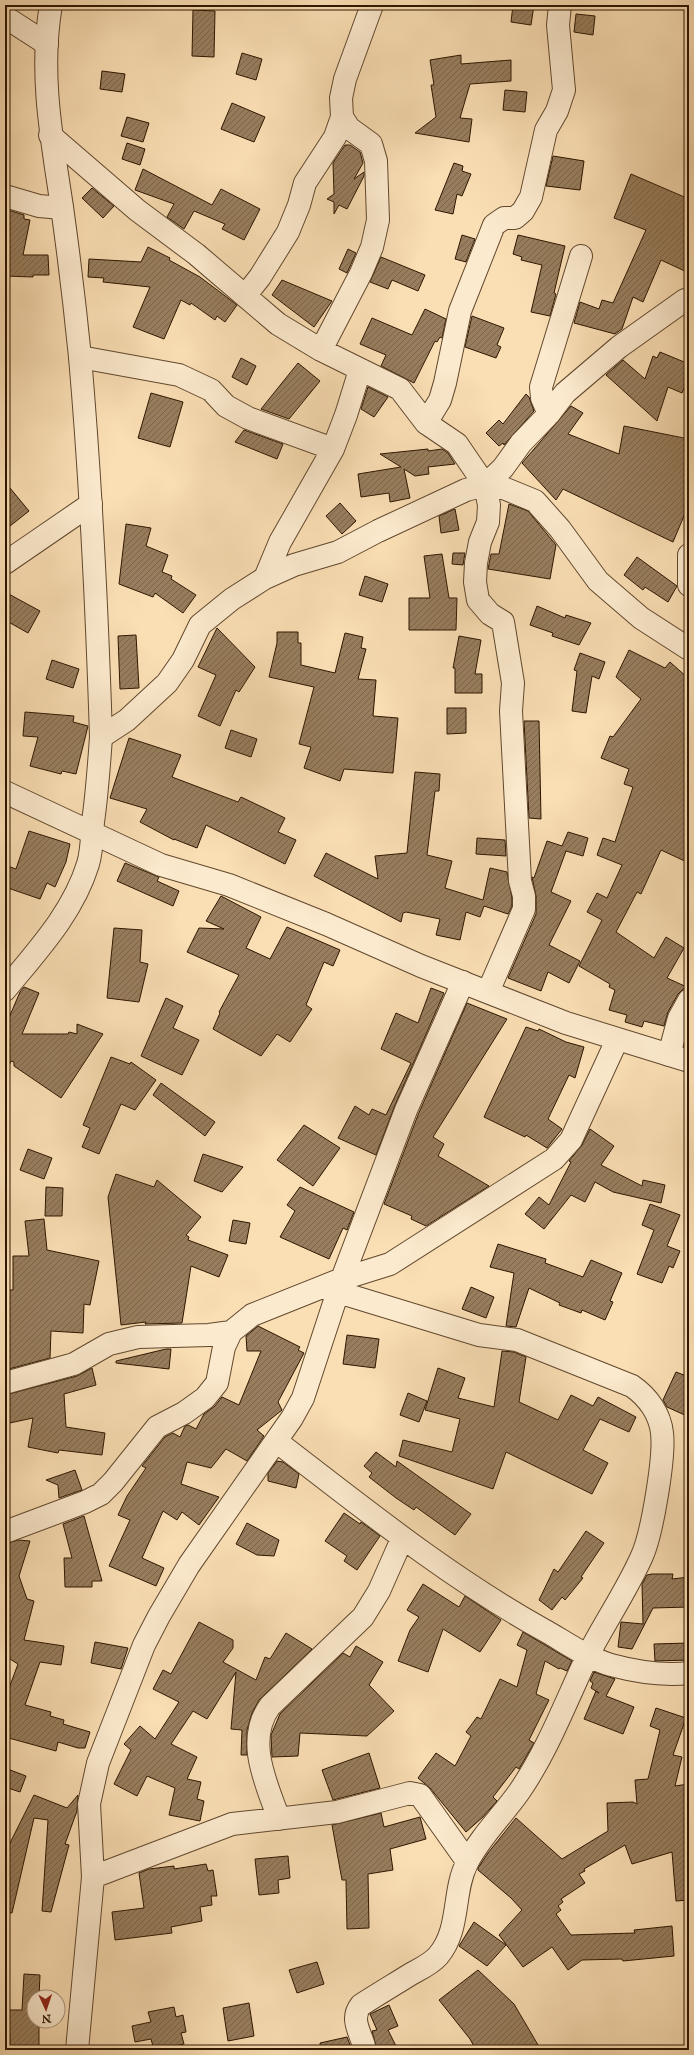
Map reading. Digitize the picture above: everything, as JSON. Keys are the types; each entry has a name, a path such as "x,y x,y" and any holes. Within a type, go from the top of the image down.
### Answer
{"street":[{"path":"5,990 68,909 78,891 88,863 101,737 91,504 80,357 62,208 50,135 46,89 47,44 51,5"},
{"path":"245,296 260,277 288,232 299,205 305,183 335,137 342,117 341,98 345,79 372,5"},
{"path":"426,423 440,400 460,311 494,225 504,218 515,218 523,211 531,197 546,130 557,111 564,90 558,25 560,5"},
{"path":"5,17 47,44"},
{"path":"321,350 361,273 372,247 378,220 376,161 371,144 349,128 342,117"},
{"path":"50,135 137,210 196,254 278,324 321,350 400,388 426,423 457,444 485,485 488,505 488,522 480,542 475,582 478,600 490,614 503,622 513,683 511,711 520,881 524,896 524,909 488,992"},
{"path":"5,196 39,206 62,208"},
{"path":"549,414 542,398 541,387 581,256"},
{"path":"101,737 127,720 167,683 183,660 200,625 232,599 265,578 294,565 338,552 378,531 459,494 485,485 503,468 521,444 549,414 564,393 619,347 685,300 689,303"},
{"path":"80,357 179,375 211,390 226,406 248,418 333,449"},
{"path":"265,578 280,542 333,449 360,370"},
{"path":"485,485 501,487 535,501 560,529 598,581 642,618 689,649"},
{"path":"5,563 91,504"},
{"path":"689,555 689,585"},
{"path":"5,792 161,865 228,885 462,982 566,1023 617,1040 679,1058 680,1018 689,1000"},
{"path":"77,2050 93,1877 89,1827 89,1804 98,1763 144,1646 189,1565 292,1418 302,1398 340,1286 406,1110 462,982"},
{"path":"5,1532 85,1502 101,1494 114,1482 157,1427 184,1413 205,1398 217,1383 224,1347 231,1332 252,1315 340,1286 390,1264 554,1159 571,1140 617,1040"},
{"path":"340,1286 478,1336 517,1340 632,1386 643,1394 652,1404 662,1433 660,1463 651,1524 642,1555 588,1655 564,1710 519,1792 467,1861 460,1877 451,1935 437,1957 361,2005 358,2009 355,2020 365,2050"},
{"path":"5,1383 74,1364 109,1344 138,1337 209,1336 231,1332"},
{"path":"276,1441 402,1539 514,1613 588,1655 611,1665 644,1672 663,1674 689,1673"},
{"path":"278,1819 259,1758 259,1728 263,1715 270,1706 363,1617 379,1591 402,1539"},
{"path":"93,1877 232,1824 337,1812 405,1793 415,1793 420,1795 467,1861"}],"building":[{"path":"513,5 534,5 531,25 511,22"},
{"path":"193,10 215,11 214,57 192,56"},
{"path":"576,14 595,16 593,35 574,32"},
{"path":"242,53 262,59 256,80 236,74"},
{"path":"461,55 461,64 511,60 511,81 470,84 460,118 472,119 469,142 415,133 436,117 431,85 434,85 430,60"},
{"path":"102,71 125,74 122,92 100,89"},
{"path":"505,90 527,92 525,112 503,110"},
{"path":"232,103 265,117 254,142 221,129"},
{"path":"127,117 149,123 143,142 121,136"},
{"path":"127,143 145,149 140,165 122,159"},
{"path":"345,145 350,145 360,152 363,163 354,179 364,172 364,176 347,209 339,205 334,214 334,202 327,199 334,194 333,163"},
{"path":"553,156 584,161 580,190 546,186"},
{"path":"454,163 463,166 462,171 471,174 462,196 457,194 453,214 435,210"},
{"path":"143,169 212,205 221,189 260,209 244,240 222,229 225,224 194,211 184,229 167,217 174,204 135,190"},
{"path":"631,174 689,199 689,273 661,260 643,302 633,297 622,329 615,334 574,323 580,302 599,309 602,300 613,303 646,230 614,218"},
{"path":"92,188 114,206 103,218 82,198"},
{"path":"5,209 24,215 24,219 30,220 23,255 48,255 49,275 33,275 33,277 5,276"},
{"path":"462,235 475,239 466,262 455,259"},
{"path":"518,235 565,246 554,293 556,294 550,316 531,312 542,265 521,260 522,257 513,254"},
{"path":"148,247 170,258 169,260 200,277 237,305 225,322 217,316 215,320 191,303 190,305 181,300 164,339 133,327 150,287 103,282 104,278 88,277 89,259 141,262"},
{"path":"348,249 356,253 347,273 339,269"},
{"path":"381,257 425,275 418,291 392,280 388,289 370,282"},
{"path":"282,280 332,301 314,327 272,295"},
{"path":"425,309 446,319 442,338 440,337 437,342 435,341 414,383 381,366 386,355 360,344 372,318 412,335"},
{"path":"472,316 504,328 497,345 501,347 496,358 465,347"},
{"path":"660,352 689,364 689,376 682,393 668,387 657,421 606,375 623,360 645,379 653,356 657,358"},
{"path":"241,358 256,366 247,385 232,377"},
{"path":"298,363 320,381 289,419 261,409"},
{"path":"368,387 388,397 374,417 361,409"},
{"path":"151,393 183,402 170,447 138,438"},
{"path":"526,394 529,397 534,411 504,445 503,443 499,446 486,433 499,420 503,424"},
{"path":"571,406 583,413 568,434 619,454 624,426 689,439 689,504 673,542 563,489 556,500 522,463"},
{"path":"244,430 283,444 277,459 235,442"},
{"path":"428,449 428,451 442,449 448,453 455,464 428,467 429,474 415,476 404,469 410,498 390,502 389,493 361,497 358,474 401,467 380,454"},
{"path":"5,482 29,511 5,530"},
{"path":"340,503 356,521 342,534 326,516"},
{"path":"509,504 528,511 556,545 550,579 488,569 491,554 499,554"},
{"path":"455,509 459,530 441,533 439,516"},
{"path":"126,524 151,528 146,546 168,555 162,572 172,576 171,579 196,595 183,613 155,593 153,597 119,584"},
{"path":"453,553 465,553 463,565 452,564"},
{"path":"442,554 449,598 457,598 456,630 409,630 409,598 430,598 424,556"},
{"path":"637,557 677,586 668,602 645,587 643,590 624,575"},
{"path":"365,576 388,584 382,602 359,595"},
{"path":"5,592 40,611 28,633 5,620"},
{"path":"537,606 565,618 566,615 591,623 579,645 552,636 553,633 530,625"},
{"path":"217,628 255,667 239,692 236,690 220,726 198,716 216,675 198,667"},
{"path":"277,632 298,632 298,643 301,643 301,665 335,673 345,633 363,637 361,648 366,649 358,679 376,680 373,716 398,718 393,773 344,769 340,781 304,768 311,747 299,744 314,687 269,677 277,643"},
{"path":"136,635 139,688 120,689 118,636"},
{"path":"459,636 481,640 475,674 482,674 482,693 455,693 455,668 453,668"},
{"path":"629,650 665,668 670,662 689,679 689,863 661,850 641,894 637,892 616,932 654,958 666,937 684,948 667,978 689,988 683,989 678,994 668,1012 664,1026 644,1021 642,1027 625,1022 627,1015 609,1010 615,990 609,987 610,984 579,966 602,920 587,912 597,893 607,898 622,865 597,855 603,838 615,842 633,787 624,784 629,769 601,758 610,736 613,737 641,699 616,677"},
{"path":"580,653 605,662 599,679 592,676 586,713 572,711 577,671 574,670"},
{"path":"52,660 79,669 73,688 46,679"},
{"path":"447,708 466,708 466,733 447,734"},
{"path":"25,712 74,716 73,722 88,726 76,774 62,771 61,774 30,766 38,737 23,736"},
{"path":"524,721 539,721 541,819 529,818"},
{"path":"231,730 257,739 251,757 225,748"},
{"path":"129,738 181,755 172,777 238,802 241,797 285,818 278,832 296,840 285,864 206,825 197,848 174,840 140,822 147,809 110,798"},
{"path":"415,772 440,774 439,791 435,791 427,855 452,861 445,888 483,900 490,868 507,872 512,898 512,906 508,914 484,906 480,917 466,912 460,940 436,935 440,919 406,912 403,913 401,922 314,876 326,853 378,879 375,856 407,853"},
{"path":"29,831 70,844 66,862 55,887 47,883 40,899 5,887 5,865 16,869"},
{"path":"568,832 588,838 583,856 566,851 551,892 571,901 549,945 580,961 569,983 548,972 541,991 508,978 536,914 536,896 532,877 534,878 547,841 562,846"},
{"path":"477,838 505,840 506,856 476,854"},
{"path":"125,863 159,877 157,881 179,891 173,906 117,881"},
{"path":"221,896 261,917 246,948 270,959 287,927 340,950 333,966 324,962 306,1005 312,1009 290,1042 277,1034 261,1056 213,1029 220,1013 219,1012 239,975 187,952 199,928 224,929 206,921"},
{"path":"114,928 142,930 140,962 148,964 139,1002 107,998"},
{"path":"24,987 39,993 22,1034 68,1034 69,1032 77,1034 77,1024 103,1034 61,1098 14,1066 14,1062 11,1061 5,1075 5,1027 20,992"},
{"path":"431,988 444,993 395,1105 376,1155 338,1138 355,1106 369,1115 372,1109 386,1115 411,1063 381,1049 396,1013 418,1023"},
{"path":"166,998 183,1006 173,1028 199,1040 182,1075 141,1056"},
{"path":"467,1003 507,1019 433,1137 444,1144 438,1156 489,1186 426,1226 411,1219 412,1216 384,1204 418,1115"},
{"path":"526,1027 538,1031 539,1029 566,1042 584,1047 575,1078 569,1075 548,1119 562,1129 547,1148 526,1135 525,1137 484,1117"},
{"path":"111,1057 130,1064 131,1062 156,1080 135,1110 121,1104 99,1154 82,1147 90,1128 83,1125"},
{"path":"161,1083 215,1122 205,1136 153,1095"},
{"path":"304,1125 340,1148 313,1186 277,1160"},
{"path":"590,1129 614,1146 601,1165 642,1186 643,1180 665,1185 661,1203 613,1192 595,1182 585,1202 571,1195 544,1229 525,1214 539,1197 549,1205 571,1162 569,1161 582,1145"},
{"path":"28,1149 52,1158 44,1179 20,1170"},
{"path":"203,1154 243,1167 222,1192 194,1181"},
{"path":"116,1174 154,1187 157,1180 201,1217 186,1235 189,1237 188,1240 228,1255 219,1277 191,1266 182,1323 145,1324 146,1322 121,1325 108,1197"},
{"path":"46,1187 63,1188 62,1216 45,1216"},
{"path":"300,1187 354,1212 347,1230 343,1228 329,1259 280,1237 295,1211 287,1205"},
{"path":"650,1204 680,1215 667,1246 680,1251 673,1268 669,1266 662,1283 637,1274 654,1230 642,1225"},
{"path":"44,1219 47,1250 99,1261 90,1305 84,1304 83,1333 51,1331 50,1358 5,1370 5,1290 13,1290 13,1256 29,1256 25,1221"},
{"path":"233,1220 250,1223 246,1244 229,1241"},
{"path":"498,1244 546,1259 545,1263 583,1277 591,1260 622,1273 610,1301 613,1302 605,1320 582,1310 581,1313 559,1305 560,1303 529,1288 516,1327 506,1326 514,1273 490,1267"},
{"path":"471,1287 494,1297 486,1318 462,1309"},
{"path":"258,1326 300,1347 298,1350 304,1353 278,1402 282,1410 257,1430 264,1436 247,1461 226,1449 211,1468 187,1462 181,1484 219,1497 199,1525 182,1512 177,1520 163,1511 142,1558 164,1568 156,1586 109,1566 130,1520 118,1515 127,1496 146,1468 142,1466 165,1437 173,1433 180,1437 185,1426 188,1425 196,1429 204,1414 215,1406 222,1397 239,1405 261,1351 247,1351 246,1336"},
{"path":"347,1335 379,1339 375,1368 343,1364"},
{"path":"171,1349 169,1369 116,1363 116,1361"},
{"path":"502,1351 514,1352 526,1357 519,1402 558,1420 571,1395 593,1406 598,1397 636,1417 629,1432 600,1419 583,1450 608,1463 592,1494 506,1452 493,1489 399,1456 403,1440 452,1452 460,1419 425,1410 438,1368 465,1378 458,1398 494,1407"},
{"path":"92,1368 96,1385 64,1394 66,1427 105,1433 102,1455 59,1450 58,1453 28,1447 33,1418 5,1424 5,1395 77,1376"},
{"path":"676,1372 689,1377 689,1417 667,1407 663,1400"},
{"path":"408,1393 427,1401 419,1422 400,1415"},
{"path":"376,1452 396,1467 397,1461 471,1514 455,1535 416,1507 414,1510 396,1498 369,1477 372,1473 364,1466"},
{"path":"277,1461 283,1462 299,1474 296,1488 268,1481 268,1473"},
{"path":"75,1470 82,1490 59,1498 58,1485 46,1480"},
{"path":"344,1513 360,1524 361,1522 380,1536 357,1570 344,1561 347,1556 325,1541"},
{"path":"84,1516 102,1581 92,1581 92,1587 65,1587 64,1558 72,1558 63,1524"},
{"path":"247,1523 279,1540 274,1556 257,1555 236,1544"},
{"path":"586,1531 604,1543 581,1577 583,1578 565,1600 562,1597 552,1610 539,1600 554,1569 558,1572"},
{"path":"18,1540 30,1541 19,1576 27,1599 34,1601 24,1640 64,1646 61,1665 40,1662 25,1705 51,1712 50,1716 64,1720 63,1724 90,1732 85,1748 78,1748 58,1742 56,1751 5,1737 5,1690 8,1691 18,1664 5,1656 5,1544"},
{"path":"673,1574 672,1579 689,1577 689,1607 653,1608 632,1649 618,1647 621,1622 643,1624 642,1584 647,1575"},
{"path":"423,1584 459,1607 465,1596 501,1620 480,1652 443,1629 428,1672 398,1661 410,1630 419,1617 407,1610"},
{"path":"199,1622 233,1640 233,1648 223,1662 256,1680 265,1657 270,1659 286,1633 312,1649 259,1700 252,1713 247,1730 247,1755 241,1755 242,1730 231,1729 236,1672 207,1719 193,1711 171,1744 197,1757 187,1779 201,1782 197,1799 204,1801 200,1821 169,1815 175,1788 147,1776 137,1796 114,1784 131,1750 124,1744 140,1726 155,1739 179,1702 153,1689 163,1670 171,1674"},
{"path":"523,1632 572,1661 567,1671 560,1668 559,1669 545,1661 536,1694 549,1700 529,1740 534,1743 519,1769 516,1767 493,1797 497,1801 483,1817 466,1832 430,1788 418,1778 436,1753 455,1766 471,1736 466,1732 477,1717 481,1719 500,1679 517,1687 527,1650 517,1645"},
{"path":"95,1642 128,1648 121,1669 91,1663"},
{"path":"689,1643 689,1660 655,1661 654,1644"},
{"path":"356,1646 383,1662 369,1685 394,1711 367,1736 300,1733 298,1756 272,1757 271,1735 280,1714 343,1653 350,1657"},
{"path":"594,1672 615,1679 606,1696 634,1707 623,1734 584,1719 596,1691 591,1688 593,1683 590,1681"},
{"path":"656,1708 686,1718 673,1755 682,1757 675,1786 689,1784 689,1900 676,1901 672,1852 632,1864 625,1845 584,1869 585,1871 579,1874 585,1883 561,1899 563,1902 558,1906 561,1910 556,1914 571,1935 635,1933 634,1930 672,1926 674,1956 623,1961 622,1959 582,1960 568,1970 552,1947 523,1967 499,1935 522,1910 511,1898 478,1870 478,1868 516,1818 562,1859 608,1831 607,1803 633,1802 637,1804 635,1780 648,1779 660,1730 650,1726"},
{"path":"369,1753 380,1788 333,1800 322,1770"},
{"path":"5,1768 26,1776 20,1792 5,1787"},
{"path":"34,1795 67,1808 78,1795 77,1811 65,1844 69,1845 51,1912 42,1911 48,1820 34,1818 12,1913 5,1912 5,1853"},
{"path":"381,1813 384,1827 420,1817 426,1839 390,1849 393,1870 368,1874 369,1928 347,1929 346,1880 342,1880 332,1825"},
{"path":"288,1856 290,1878 278,1880 279,1893 259,1895 255,1859"},
{"path":"206,1864 208,1871 213,1870 217,1896 211,1896 212,1905 200,1907 202,1921 171,1927 172,1933 115,1940 112,1912 144,1908 139,1873 149,1869 174,1866 174,1869"},
{"path":"474,1922 506,1945 487,1966 459,1946"},
{"path":"317,1962 324,1984 297,1993 289,1970"},
{"path":"478,1970 514,2004 541,2050 476,2050 470,2039 439,2000"},
{"path":"24,1974 40,1975 39,1989 26,1989 26,2029 39,2029 39,2050 10,2050 9,2010 22,2010"},
{"path":"249,2003 254,2036 228,2041 223,2008"},
{"path":"389,2005 398,2026 388,2030 398,2050 377,2050 372,2031 377,2030 370,2014"},
{"path":"174,2007 176,2017 183,2015 186,2032 181,2033 184,2044 154,2050 151,2039 135,2042 132,2026 151,2022 148,2012"},
{"path":"347,2037 352,2050 321,2050 320,2043"}]}
